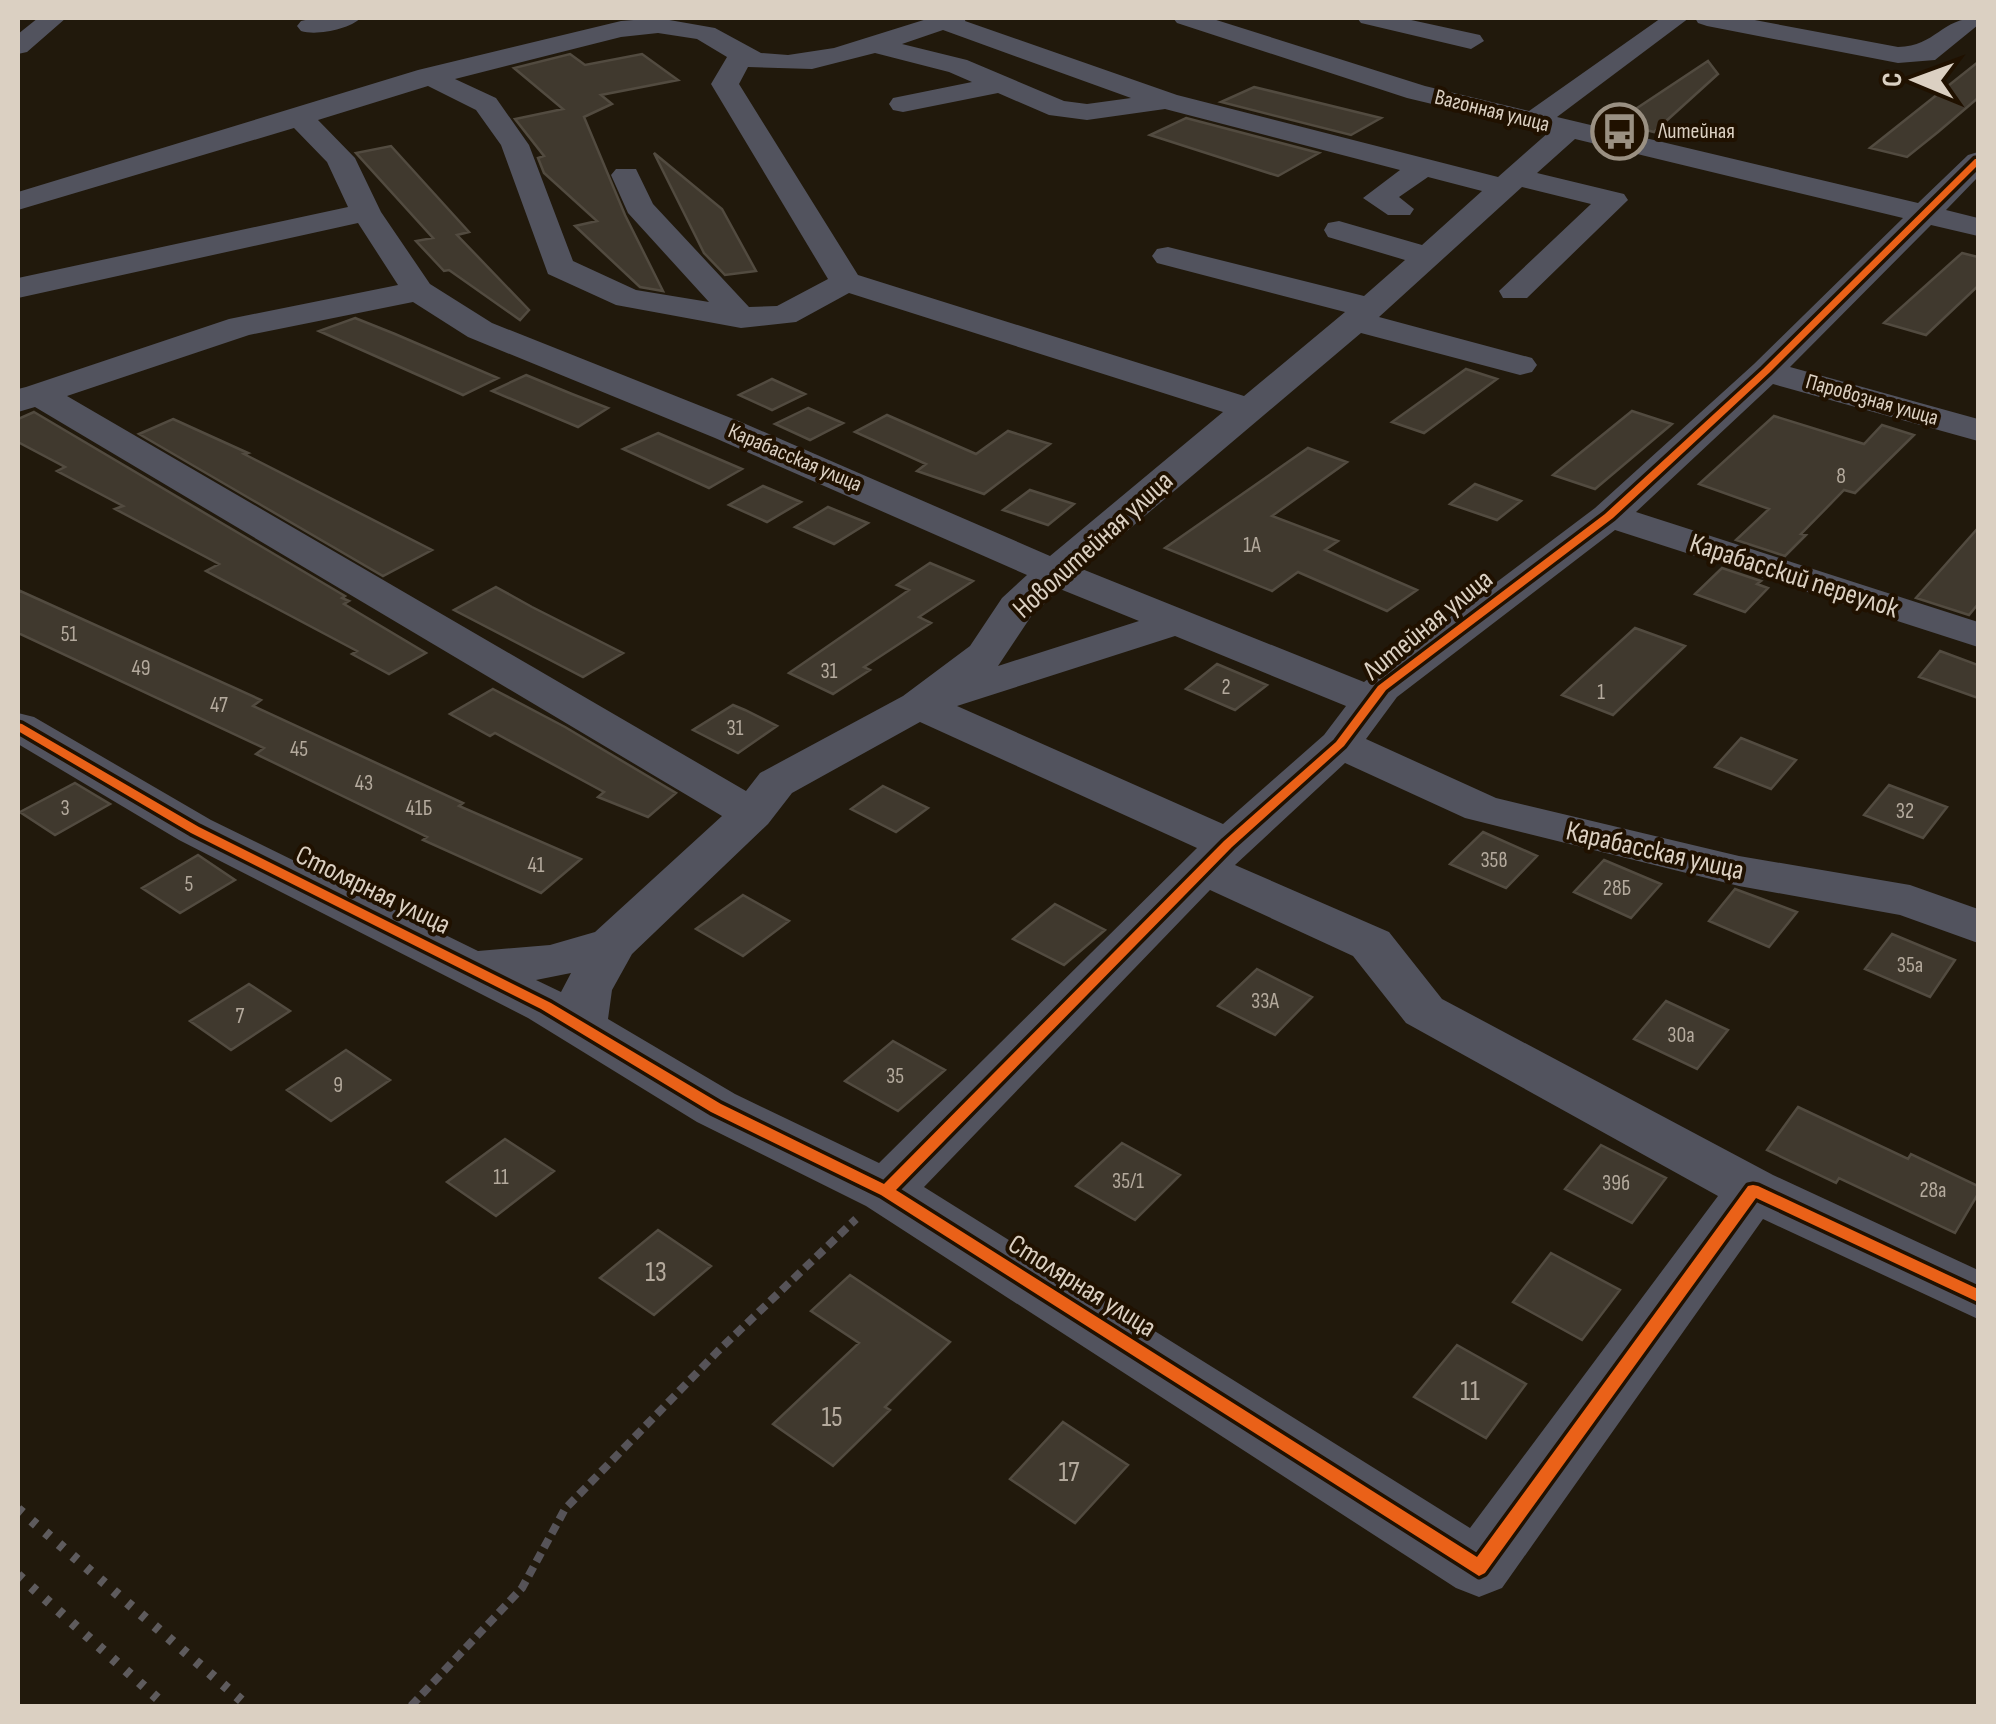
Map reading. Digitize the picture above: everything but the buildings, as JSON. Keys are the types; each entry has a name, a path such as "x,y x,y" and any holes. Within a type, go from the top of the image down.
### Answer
{"street":[{"path":"18,46 52,18"},
{"path":"310,26 348,18"},
{"path":"599,18 625,28"},
{"name":"Вагонная улица","path":"1186,18 1417,92 1978,228"},
{"name":"Новолитейная улица","path":"613,944 752,814 776,783 918,705 986,654 1016,607 1054,572 1428,256 1510,182 1550,126 1677,18"},
{"path":"1707,18 1898,55 1926,54 1970,25"},
{"path":"725,84 760,68 816,60 948,19 1168,101 1424,167 1614,200 1514,291"},
{"path":"1390,19 1471,41"},
{"path":"1926,21 1970,25"},
{"path":"18,201 428,76 625,28 680,26 720,40 742,56 787,64"},
{"path":"1262,43 1294,26"},
{"path":"870,44 958,66 1090,126 1168,101"},
{"path":"725,84 742,56"},
{"path":"428,76 486,104 496,117 515,145 560,267 628,298 741,318 784,315 846,282"},
{"path":"725,84 846,282 1250,408"},
{"path":"903,104 996,85"},
{"name":"Карабасская улица","path":"299,117 340,158 366,212 418,291 480,330 728,430 1054,572 1372,701"},
{"name":"Литейная улица","path":"886,1191 1217,857 1340,744 1382,688 1609,516 1766,370 1978,161"},
{"path":"1399,209 1378,198 1424,167"},
{"path":"626,175 639,208 741,318"},
{"path":"18,288 366,212"},
{"path":"1340,230 1428,256"},
{"path":"1168,256 1520,365"},
{"path":"28,398 241,326 418,291"},
{"name":"Паровозная улица","path":"1766,370 1978,430"},
{"path":"28,398 752,814"},
{"name":"Карабасский переулок","path":"1609,516 1978,636"},
{"path":"918,705 1177,622"},
{"path":"918,705 1217,857 1371,944 1424,1011 1753,1190 1978,1296"},
{"name":"Столярная улица","path":"18,726 195,830 473,968 580,1026 716,1108 886,1191 1479,1568 1753,1190"},
{"name":"Карабасская улица","path":"1340,744 1466,819 1910,901 1978,927"},
{"path":"473,968 551,962 613,944"},
{"path":"580,1026 587,990 613,944"}],"path":[{"path":"411,1706 522,1588 565,1508 718,1350 886,1191"}],"railway":[{"path":"18,1509 248,1706"},
{"path":"18,1575 166,1706"}],"cycle path":[{"path":"886,1191 1228,844 1340,744 1382,688 1609,516 1766,371 1978,161"},
{"path":"18,726 195,830 546,1006 716,1108 886,1191 1479,1568 1753,1190 1978,1296"}],"place":[{"name":"Литейная","path":"1619,131"}]}
